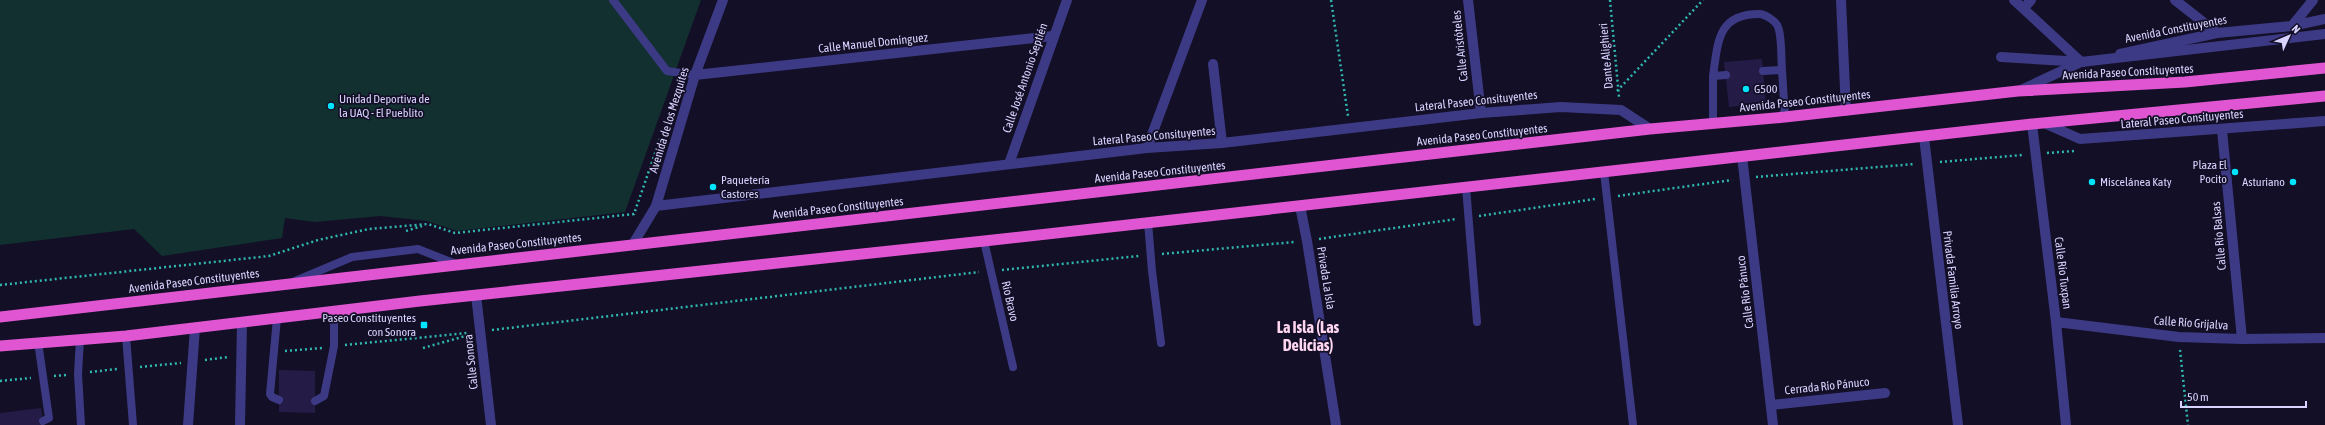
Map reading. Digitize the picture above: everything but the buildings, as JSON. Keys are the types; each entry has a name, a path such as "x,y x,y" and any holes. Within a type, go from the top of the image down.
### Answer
{"highway":[{"name":"Avenida Paseo Constituyentes","path":"0,317 1650,129 1785,117 2018,91 2185,82 2325,68"},
{"path":"0,346 126,336 476,295 984,241 2032,124 2325,96"}],"street":[{"name":"Avenida de los Mezquites","path":"633,244 656,206 695,75 723,0"},
{"name":"Calle José Antonio Septién","path":"1009,164 1067,0"},
{"path":"1147,148 1202,0"},
{"name":"Calle Aristóteles","path":"1468,0 1481,113"},
{"path":"1841,0 1846,110"},
{"path":"2014,0 2081,62"},
{"path":"2024,8 2031,0"},
{"path":"2175,0 2217,33"},
{"path":"2292,26 2314,0"},
{"name":"Avenida Constituyentes","path":"2018,91 2081,62 2217,33 2292,26 2325,19"},
{"name":"Avenida Constituyentes","path":"2081,62 2325,34"},
{"name":"Calle Manuel Domínguez","path":"695,75 1053,36"},
{"path":"2001,57 2081,62"},
{"path":"1213,64 1222,143"},
{"name":"Lateral Paseo Consituyentes","path":"656,206 1147,148 1222,143 1481,113 1561,106 1621,110 1650,129"},
{"name":"Lateral Paseo Consituyentes","path":"2044,123 2080,139 2222,130 2261,125 2325,121"},
{"name":"Calle Río Tuxpan","path":"2032,124 2034,154 2056,322 2066,425"},
{"name":"Calle Río Balsas","path":"2222,130 2242,339"},
{"name":"Privada Familia Arroyo","path":"1924,137 1925,163 1958,425"},
{"name":"Calle Río Pánuco","path":"1742,156 1773,425"},
{"name":"Privada La Isla","path":"1300,206 1307,241 1336,425"},
{"name":"Calle Sonora","path":"476,295 491,425"},
{"name":"Calle Río Grijalva","path":"2056,322 2179,337 2242,339 2325,338"},
{"path":"240,425 242,323"},
{"path":"188,425 195,328"},
{"name":"Cerrada Río Pánuco","path":"1772,406 1885,393"}],"lane":[{"path":"613,0 667,71 695,75"},
{"path":"1713,124 1713,76 1718,39 1728,22 1742,15 1761,14 1771,19 1778,27 1785,117"},
{"path":"1763,71 1782,70"},
{"path":"1713,76 1726,75"},
{"path":"1604,172 1633,425"},
{"path":"1466,187 1478,322"},
{"path":"1148,222 1152,254 1152,271 1161,342"},
{"name":"Río Bravo","path":"984,241 1013,367"},
{"path":"290,283 352,257 418,249 456,264"},
{"path":"315,401 324,396 334,346 334,311"},
{"path":"278,318 270,394 272,397 279,400"},
{"path":"126,336 130,368 133,425"},
{"path":"80,339 78,374 81,425"},
{"path":"38,342 49,418 43,421"}],"path":[{"path":"1331,0 1350,128"},
{"name":"Dante Alighieri","path":"1610,0 1617,91 1621,110"},
{"path":"1617,91 1703,0"},
{"path":"0,285 269,256 318,240 369,229 428,224 455,233 634,214 663,133"},
{"path":"275,352 481,331 991,271 1152,254 1307,241 1744,178 2082,151"},
{"path":"406,231 428,224"},
{"path":"423,348 481,331"},
{"path":"2179,337 2188,425"},
{"path":"0,381 43,378 241,356"}],"green space":[{"name":"Unidad Deportiva de la UAQ - El Pueblito","path":"0,0 701,0 625,212 457,231 427,221 380,216 315,222 285,218 282,238 162,256 134,229 0,245"}],"place":[{"name":"G500","path":"1746,89"},
{"name":"Unidad Deportiva de la UAQ - El Pueblito","path":"331,106"},
{"name":"Plaza El Pocito","path":"2235,172"},
{"name":"Miscelánea Katy","path":"2092,182"},
{"name":"Asturiano","path":"2293,182"},
{"name":"Paquetería Castores","path":"713,187"},
{"name":"Paseo Constituyentes con Sonora","path":"424,325"}],"district":[{"name":"La Isla (Las Delicias)","path":"1308,336"}]}
